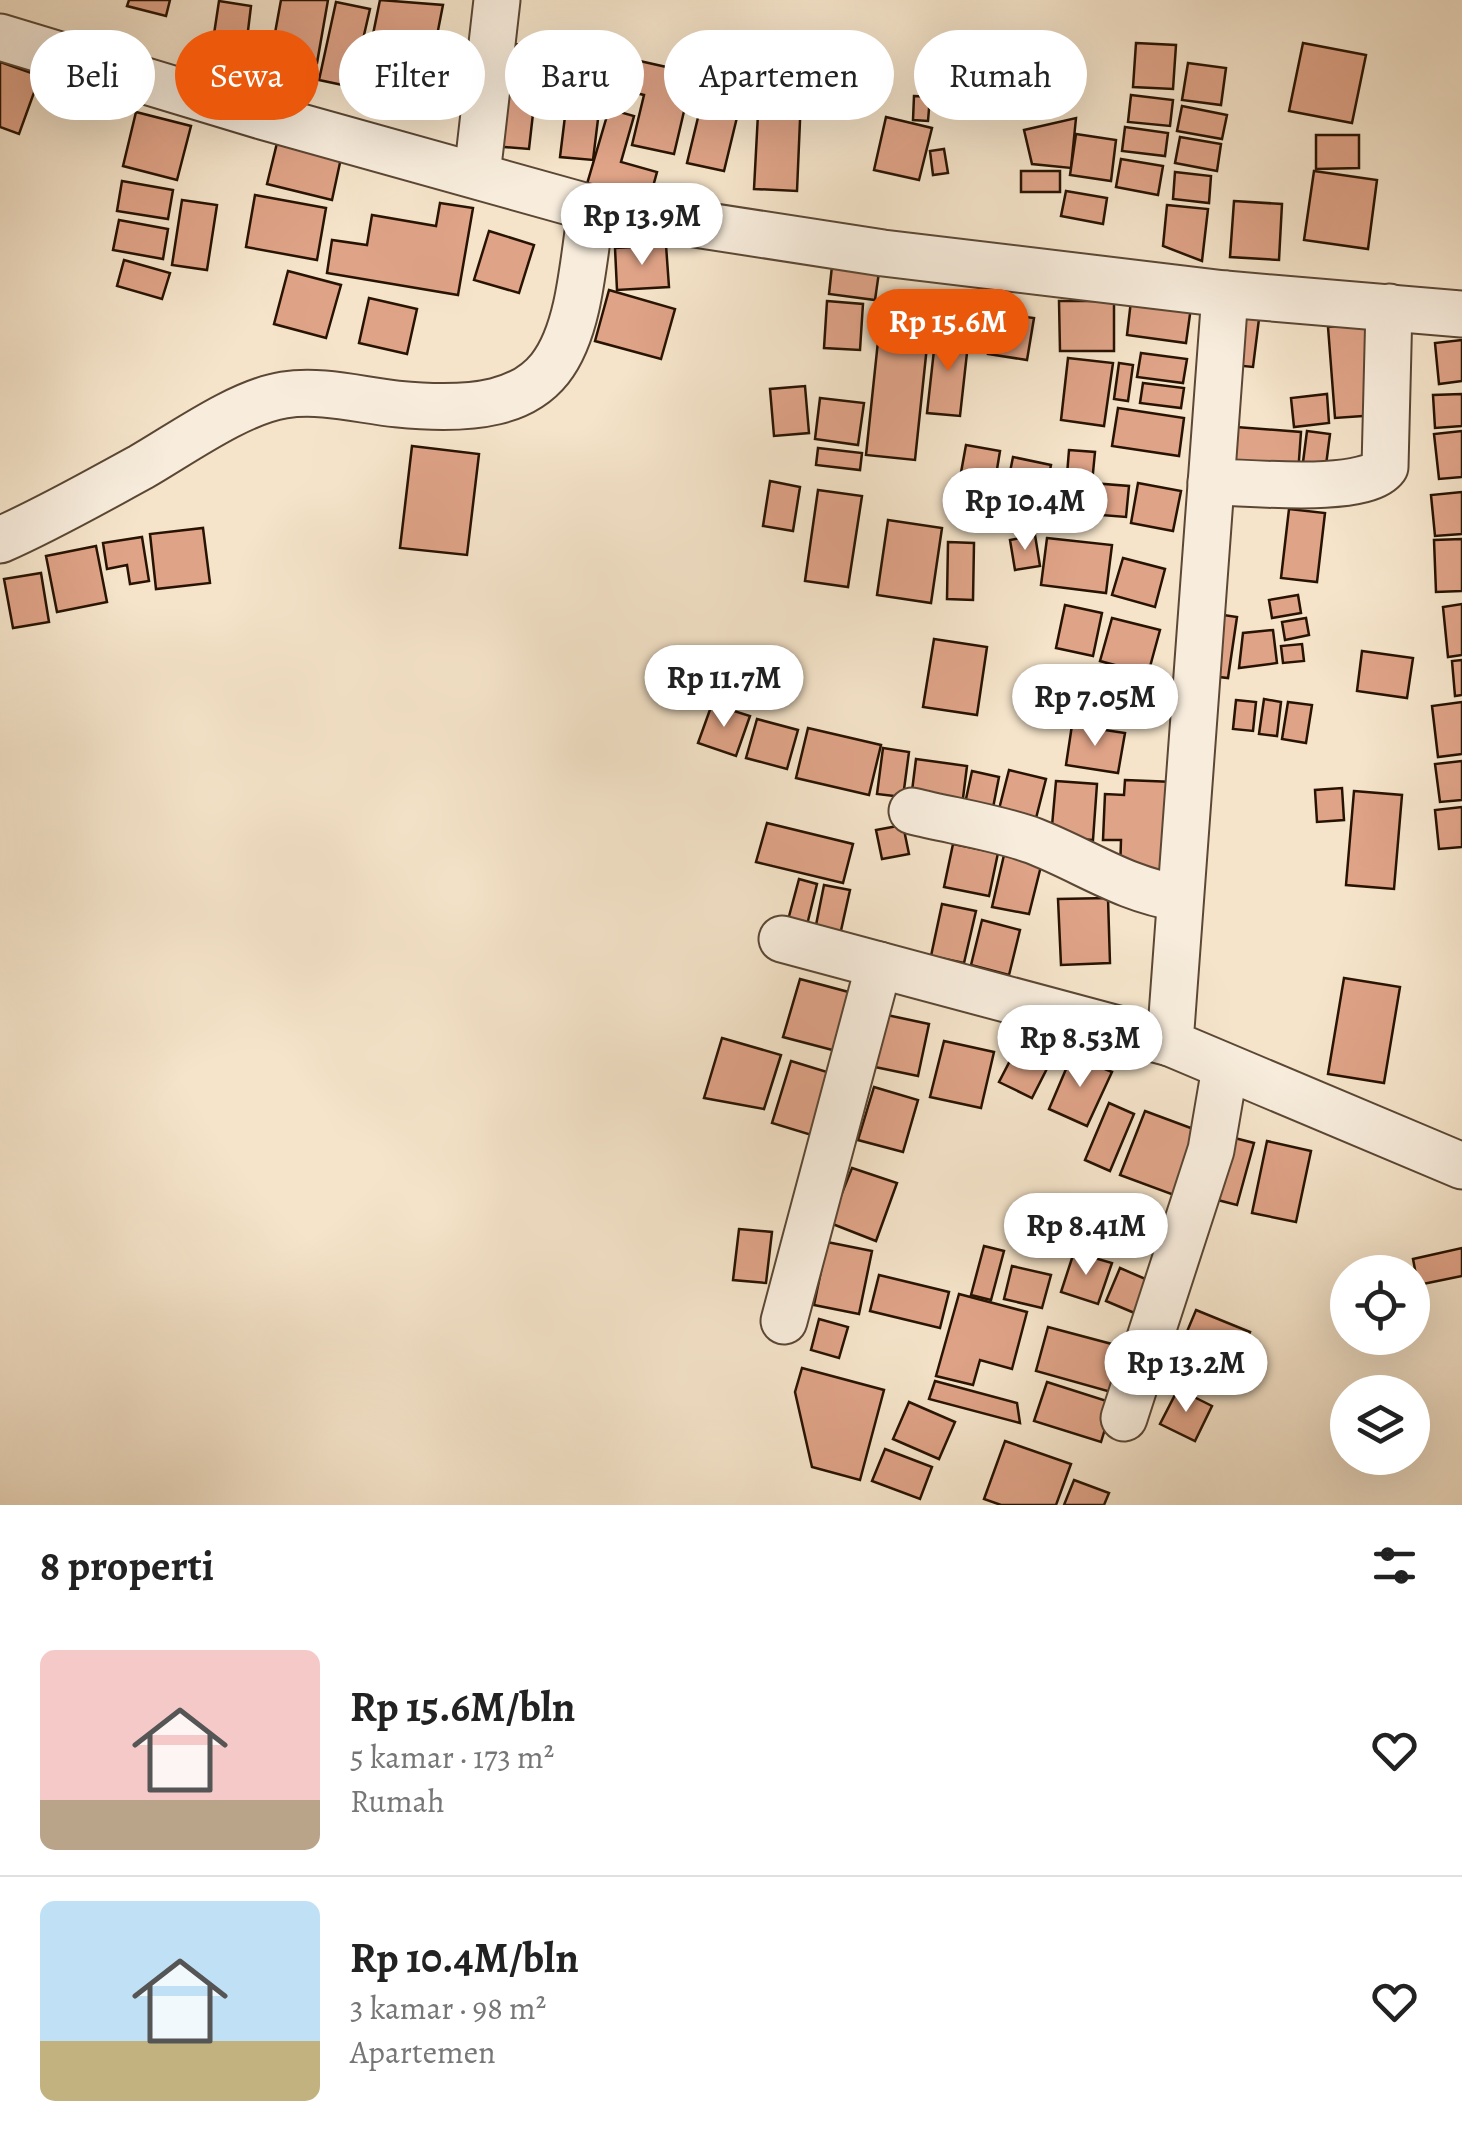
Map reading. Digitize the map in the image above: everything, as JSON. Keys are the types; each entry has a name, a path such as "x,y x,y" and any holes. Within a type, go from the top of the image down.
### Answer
{"street":[{"path":"477,175 497,0"},
{"path":"0,38 265,118 592,208 882,254 1224,294 1462,314"},
{"path":"0,540 178,444 282,395 461,407 504,401 534,387 554,369 569,340 578,310 592,208"},
{"path":"1170,1043 1224,294"},
{"path":"1211,482 1328,483 1365,480 1380,474 1385,467 1389,307"},
{"path":"912,811 1028,839 1072,856 1108,878 1145,893 1180,898"},
{"path":"782,939 1170,1043 1462,1166"},
{"path":"784,1322 879,965"},
{"path":"1124,1418 1210,1150 1225,1068"}],"building":[{"path":"129,0 170,0 166,16 127,6"},
{"path":"281,0 328,0 319,52 319,30 276,30"},
{"path":"380,0 443,5 438,30 374,30"},
{"path":"219,1 251,6 248,30 215,30"},
{"path":"336,2 370,9 365,30 339,30 339,84 319,80"},
{"path":"505,43 505,120 532,120 529,149 493,146"},
{"path":"1136,43 1176,45 1173,89 1133,87"},
{"path":"1303,43 1366,55 1352,123 1289,111"},
{"path":"0,62 30,72 30,104 19,134 0,127"},
{"path":"644,62 664,66 664,120 682,120 674,154 632,145 638,120 644,120"},
{"path":"1188,63 1226,68 1221,105 1182,100"},
{"path":"1131,95 1173,100 1170,126 1128,122"},
{"path":"1182,106 1227,115 1222,139 1177,131"},
{"path":"155,117 191,126 177,180 123,166 134,120 155,120"},
{"path":"565,120 598,120 593,160 560,157"},
{"path":"606,120 633,120 621,162 657,172 649,201 587,184"},
{"path":"697,120 736,120 724,171 687,163"},
{"path":"758,120 800,120 797,191 754,189"},
{"path":"885,120 932,128 919,180 874,170"},
{"path":"1076,120 1071,168 1032,164 1024,130"},
{"path":"1125,127 1168,133 1165,156 1122,151"},
{"path":"1076,134 1116,140 1111,181 1070,175"},
{"path":"1316,135 1359,135 1359,168 1316,169"},
{"path":"1180,137 1221,144 1217,171 1175,163"},
{"path":"277,143 341,158 332,200 267,184"},
{"path":"944,149 948,173 933,175 930,151"},
{"path":"1121,159 1163,166 1158,195 1116,187"},
{"path":"1021,171 1060,171 1060,192 1021,192"},
{"path":"1314,171 1377,180 1368,249 1304,240"},
{"path":"1175,172 1211,176 1209,203 1173,199"},
{"path":"122,181 173,190 168,219 117,211"},
{"path":"1066,191 1107,198 1103,224 1061,216"},
{"path":"255,195 326,208 317,260 246,247"},
{"path":"182,200 217,205 207,270 172,265"},
{"path":"1234,201 1282,204 1279,260 1230,257"},
{"path":"440,203 473,208 458,295 327,273 332,240 367,245 372,215 436,226"},
{"path":"1167,205 1208,209 1202,261 1163,246"},
{"path":"119,220 168,229 163,259 113,250"},
{"path":"489,231 534,245 519,293 474,280"},
{"path":"666,245 669,287 617,290 615,248"},
{"path":"124,260 170,273 162,299 117,286"},
{"path":"832,266 879,272 875,300 829,294"},
{"path":"288,271 341,285 326,338 274,324"},
{"path":"609,290 675,309 661,359 595,341"},
{"path":"1132,292 1192,300 1186,343 1127,335"},
{"path":"369,298 417,309 407,354 359,343"},
{"path":"827,301 863,304 860,350 824,348"},
{"path":"1059,301 1114,301 1114,351 1060,351"},
{"path":"995,313 1034,318 1027,360 988,354"},
{"path":"1229,315 1259,319 1253,367 1222,364"},
{"path":"1369,323 1377,415 1335,418 1328,327"},
{"path":"936,332 969,335 960,416 927,413"},
{"path":"1462,340 1462,381 1439,384 1435,343"},
{"path":"878,341 927,346 915,460 866,455"},
{"path":"1141,353 1187,359 1183,383 1137,377"},
{"path":"1068,358 1113,363 1104,426 1061,420"},
{"path":"1119,363 1133,365 1128,401 1114,399"},
{"path":"1143,383 1184,388 1181,408 1140,403"},
{"path":"805,386 809,433 774,436 770,389"},
{"path":"1327,394 1329,423 1294,427 1291,398"},
{"path":"1462,394 1462,426 1435,428 1433,395"},
{"path":"820,398 864,403 858,445 815,439"},
{"path":"1118,408 1184,418 1179,456 1112,446"},
{"path":"1223,426 1301,432 1298,474 1220,468"},
{"path":"1307,431 1330,434 1325,473 1302,470"},
{"path":"1462,431 1462,477 1439,479 1434,434"},
{"path":"966,445 1000,451 991,506 956,500"},
{"path":"412,446 479,454 467,555 400,548"},
{"path":"818,448 862,453 860,470 816,465"},
{"path":"1069,450 1095,452 1092,483 1129,486 1126,517 1064,512"},
{"path":"1013,457 1051,465 1043,504 1005,497"},
{"path":"770,481 800,487 793,531 763,526"},
{"path":"1138,483 1181,491 1173,531 1131,523"},
{"path":"818,490 862,496 848,587 805,581"},
{"path":"1462,492 1462,534 1435,536 1431,495"},
{"path":"1289,509 1325,513 1317,582 1281,578"},
{"path":"888,520 942,528 931,603 877,595"},
{"path":"203,528 210,583 156,589 150,534"},
{"path":"1035,535 1040,566 1015,570 1010,540"},
{"path":"142,537 149,581 130,584 127,565 107,569 103,543"},
{"path":"1047,538 1112,545 1106,593 1041,585"},
{"path":"1462,539 1462,591 1436,592 1434,540"},
{"path":"948,542 974,543 973,600 947,599"},
{"path":"96,546 107,602 57,612 46,556"},
{"path":"1123,558 1165,569 1155,607 1112,595"},
{"path":"41,573 49,622 13,628 4,579"},
{"path":"1298,595 1301,613 1272,618 1269,600"},
{"path":"1462,604 1462,655 1448,657 1443,607"},
{"path":"1065,605 1102,613 1093,656 1056,648"},
{"path":"1210,613 1237,617 1228,678 1201,675"},
{"path":"1112,618 1160,630 1148,674 1100,661"},
{"path":"1306,618 1309,635 1285,640 1282,622"},
{"path":"1273,630 1277,663 1239,668 1243,633"},
{"path":"934,639 987,647 977,715 923,707"},
{"path":"1302,644 1304,661 1283,663 1281,646"},
{"path":"1362,651 1413,658 1407,698 1357,691"},
{"path":"1462,660 1462,695 1455,696 1452,661"},
{"path":"1264,699 1281,702 1277,736 1259,734"},
{"path":"1236,700 1256,702 1253,731 1233,729"},
{"path":"1288,702 1312,705 1306,743 1282,739"},
{"path":"1462,702 1462,754 1438,757 1432,706"},
{"path":"712,704 750,716 736,756 698,743"},
{"path":"757,719 798,730 787,769 746,758"},
{"path":"1072,725 1125,733 1118,773 1066,765"},
{"path":"808,728 881,745 869,795 796,778"},
{"path":"883,748 909,752 903,797 877,794"},
{"path":"916,759 967,766 962,806 911,799"},
{"path":"1462,761 1462,800 1440,802 1435,764"},
{"path":"1009,770 1046,779 1034,826 997,817"},
{"path":"972,771 999,777 991,818 963,813"},
{"path":"1125,780 1174,782 1170,873 1120,871 1121,840 1103,840 1105,794 1124,795"},
{"path":"1056,781 1097,784 1093,840 1051,837"},
{"path":"1342,788 1344,820 1317,822 1315,790"},
{"path":"1354,791 1402,795 1394,889 1346,885"},
{"path":"1462,807 1462,847 1439,849 1435,810"},
{"path":"767,823 853,844 843,883 756,862"},
{"path":"903,825 909,854 882,859 876,830"},
{"path":"953,844 998,853 989,896 944,887"},
{"path":"1004,855 1042,862 1029,914 992,907"},
{"path":"799,879 817,884 807,925 788,920"},
{"path":"824,885 850,890 840,935 815,930"},
{"path":"1108,898 1110,963 1061,965 1058,899"},
{"path":"942,904 976,911 964,963 931,956"},
{"path":"982,920 1020,930 1009,975 971,965"},
{"path":"1344,978 1400,987 1384,1083 1328,1074"},
{"path":"800,979 856,994 840,1052 783,1037"},
{"path":"887,1015 929,1024 918,1076 875,1067"},
{"path":"1030,1022 1062,1039 1032,1098 999,1082"},
{"path":"722,1038 781,1055 764,1109 704,1098"},
{"path":"944,1041 994,1052 981,1108 930,1097"},
{"path":"1072,1055 1112,1072 1087,1126 1049,1109"},
{"path":"791,1061 837,1075 818,1137 772,1123"},
{"path":"874,1087 918,1100 903,1152 858,1140"},
{"path":"1109,1103 1134,1114 1110,1171 1085,1160"},
{"path":"1145,1111 1207,1134 1182,1198 1120,1175"},
{"path":"1223,1135 1254,1143 1237,1205 1206,1197"},
{"path":"1267,1141 1311,1151 1296,1222 1252,1213"},
{"path":"852,1168 897,1183 876,1241 830,1223"},
{"path":"739,1229 772,1232 766,1283 733,1280"},
{"path":"827,1242 872,1251 859,1314 814,1305"},
{"path":"984,1246 1004,1251 991,1300 971,1295"},
{"path":"1462,1248 1462,1276 1430,1283 1430,1255"},
{"path":"1074,1252 1112,1263 1098,1304 1061,1292"},
{"path":"1012,1266 1051,1275 1042,1308 1004,1299"},
{"path":"1120,1268 1157,1284 1144,1317 1106,1301"},
{"path":"879,1275 949,1292 940,1328 870,1311"},
{"path":"959,1294 1027,1312 1012,1369 980,1360 973,1385 936,1376"},
{"path":"1196,1310 1250,1332 1227,1388 1173,1365"},
{"path":"819,1319 848,1327 839,1358 811,1350"},
{"path":"1048,1327 1123,1347 1111,1392 1036,1371"},
{"path":"802,1368 884,1390 860,1480 812,1467 795,1392"},
{"path":"935,1381 1017,1403 1020,1423 929,1399"},
{"path":"1047,1382 1113,1403 1101,1442 1034,1421"},
{"path":"1178,1389 1212,1406 1195,1441 1160,1424"},
{"path":"909,1402 955,1422 939,1459 893,1439"},
{"path":"1005,1441 1071,1464 1056,1505 1001,1505 984,1499"},
{"path":"885,1449 932,1467 920,1499 872,1481"},
{"path":"1074,1480 1109,1493 1104,1505 1064,1505"}]}
